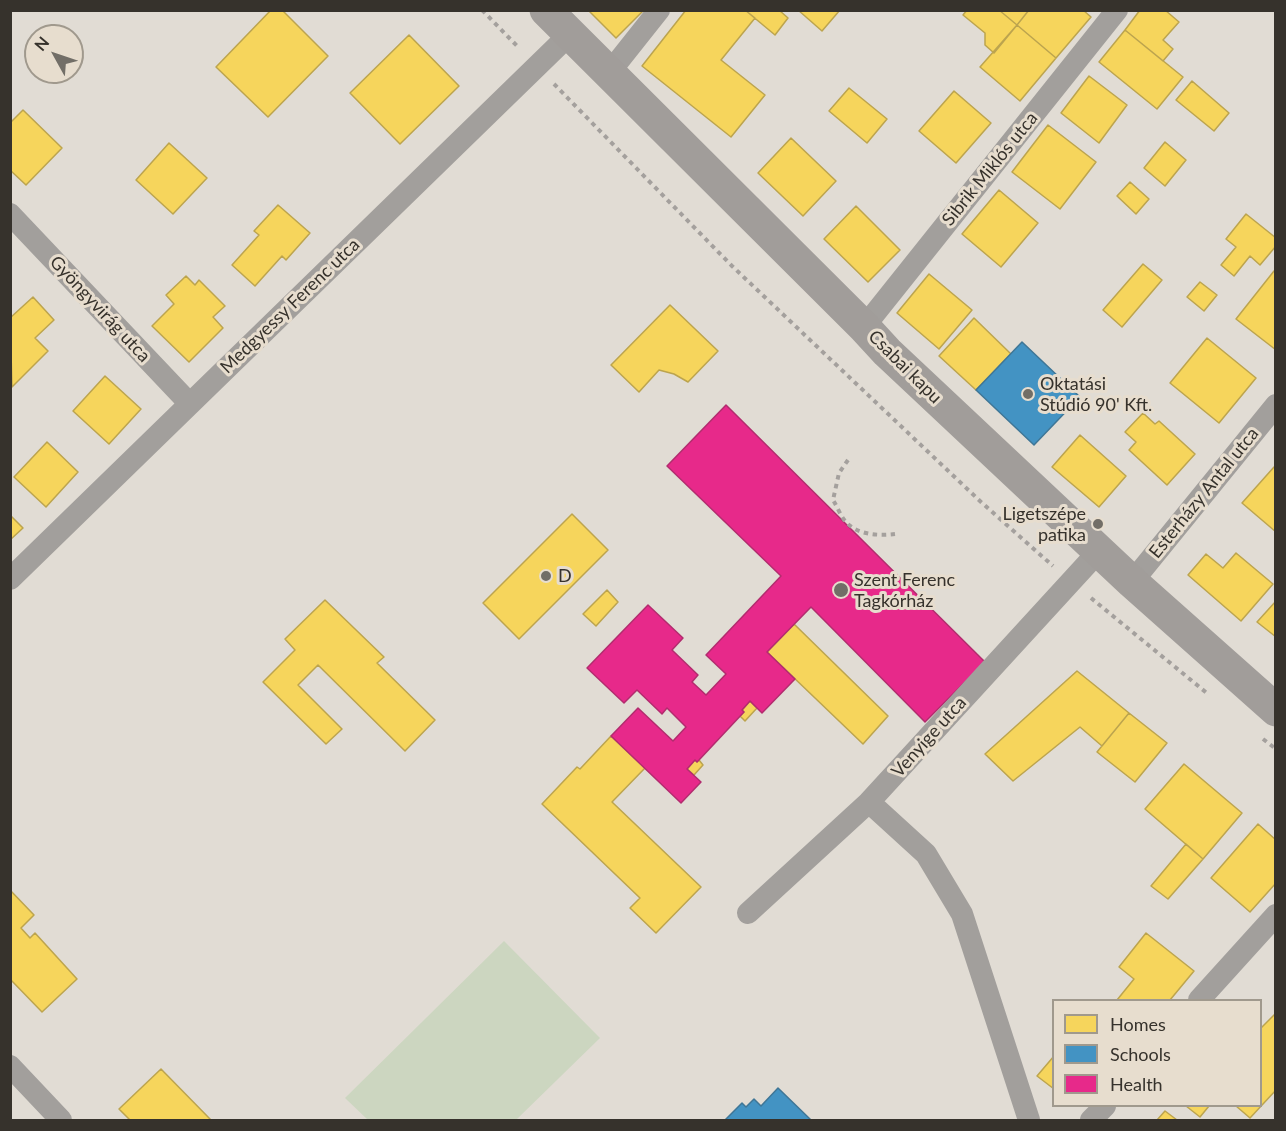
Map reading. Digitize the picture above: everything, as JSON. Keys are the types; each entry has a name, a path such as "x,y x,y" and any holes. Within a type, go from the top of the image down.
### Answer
{"street":[{"name":"Csabai kapu","path":"546,10 887,352 1132,582 1267,723"},
{"path":"609,73 659,10"},
{"name":"Sibrik Miklós utca","path":"864,327 1117,10"},
{"name":"Medgyessy Ferenc utca","path":"10,579 570,34"},
{"name":"Gyöngyvirág utca","path":"10,214 190,404"},
{"name":"Esterházy Antal utca","path":"1132,582 1275,405"},
{"name":"Venyige utca","path":"748,913 869,802 1099,551"},
{"path":"869,802 927,854 962,914 1029,1120"},
{"path":"1200,999 1275,915"},
{"path":"10,1066 61,1120"},
{"path":"1091,1120 1104,1107"}],"path":[{"path":"482,10 732,266 981,502 1070,581 1213,698"},
{"path":"848,460 839,472 833,500 846,522 867,534 881,536 896,534"},
{"path":"1267,723 1275,749"}],"green space":[{"path":"504,941 600,1038 516,1120 368,1120 345,1098"}],"building: Homes":[{"path":"271,10 282,10 328,56 268,117 216,67"},
{"path":"588,10 644,10 616,38"},
{"path":"686,10 745,10 755,18 721,60 765,95 731,137 642,66"},
{"path":"745,10 779,10 788,18 775,35"},
{"path":"798,10 840,10 822,31"},
{"path":"967,10 999,10 1017,25 994,53 985,45 985,33 963,15"},
{"path":"999,10 1029,10 1017,25"},
{"path":"1029,10 1083,10 1091,17 1056,58 1017,25"},
{"path":"1140,10 1165,10 1179,22 1163,40 1173,49 1163,61 1125,30"},
{"path":"1017,25 1056,58 1020,101 980,67"},
{"path":"1125,30 1183,77 1157,109 1099,62"},
{"path":"409,35 459,86 400,144 350,93"},
{"path":"1089,76 1127,105 1099,143 1061,113"},
{"path":"1192,81 1229,113 1214,131 1176,100"},
{"path":"849,88 887,119 867,143 829,111"},
{"path":"954,91 991,123 956,163 919,131"},
{"path":"23,110 62,148 26,185 10,170 10,123"},
{"path":"1048,125 1096,162 1060,209 1012,172"},
{"path":"791,138 836,181 803,216 758,173"},
{"path":"1165,142 1186,160 1165,186 1144,168"},
{"path":"169,143 207,178 173,214 136,180"},
{"path":"1130,182 1149,199 1136,214 1117,196"},
{"path":"999,190 1038,223 1001,267 962,234"},
{"path":"278,205 310,233 286,260 282,256 255,286 232,265 259,235 254,231"},
{"path":"856,206 900,250 868,282 824,239"},
{"path":"1246,214 1276,238 1276,246 1260,265 1250,256 1234,276 1221,265 1236,247 1226,239"},
{"path":"1143,264 1162,280 1122,327 1103,310"},
{"path":"1274,271 1276,273 1276,350 1236,319"},
{"path":"929,274 972,310 939,349 897,313"},
{"path":"186,276 195,285 199,280 225,306 213,317 223,328 189,362 152,326 174,304 166,295"},
{"path":"1200,282 1217,295 1204,311 1187,297"},
{"path":"33,297 54,320 35,338 48,351 12,387 10,318"},
{"path":"670,305 718,351 688,382 674,374 659,370 639,392 611,365"},
{"path":"974,318 1011,354 976,390 939,356"},
{"path":"1207,338 1256,378 1219,423 1170,383"},
{"path":"105,376 141,409 109,444 73,411"},
{"path":"1143,413 1155,424 1159,421 1195,454 1167,485 1129,450 1136,442 1125,432"},
{"path":"1080,435 1126,476 1099,507 1052,467"},
{"path":"47,442 78,472 46,507 14,477"},
{"path":"1274,467 1276,468 1276,532 1242,503"},
{"name":"D","path":"572,514 608,550 519,639 483,603"},
{"path":"10,515 23,528 10,540"},
{"path":"1236,553 1273,584 1241,621 1188,575 1206,554 1223,568"},
{"path":"607,590 618,602 596,626 583,614"},
{"path":"325,600 384,657 377,663 435,720 405,751 318,665 298,685 342,729 326,744 263,682 295,650 285,639"},
{"path":"1276,601 1276,637 1257,622"},
{"path":"794,624 888,716 863,744 767,652"},
{"path":"1077,671 1129,713 1102,746 1080,727 1013,781 985,754"},
{"path":"750,701 757,708 745,721 740,716"},
{"path":"1129,713 1167,743 1135,782 1097,752"},
{"path":"611,736 645,768 612,802 701,887 656,933 630,908 640,898 542,804"},
{"path":"695,760 697,762 699,760 703,765 694,775 687,769"},
{"path":"1184,764 1242,813 1203,859 1145,809"},
{"path":"1258,824 1276,840 1276,883 1250,912 1211,878"},
{"path":"1186,844 1203,859 1168,899 1151,886"},
{"path":"10,890 34,915 21,928 30,938 35,933 77,979 42,1012 10,979"},
{"path":"1146,933 1194,971 1171,999 1118,999 1134,979 1119,967"},
{"path":"1276,1013 1276,1090 1262,1105 1262,1027"},
{"path":"1052,1058 1052,1087 1037,1076"},
{"path":"161,1069 211,1120 130,1120 119,1109"},
{"path":"1187,1107 1208,1107 1200,1117"},
{"path":"1237,1107 1260,1107 1250,1118"},
{"path":"1165,1111 1177,1120 1157,1120"}],"building: Schools":[{"name":"Oktatási Stúdió 90' Kft.","path":"1022,342 1080,397 1034,445 976,390"},
{"path":"778,1088 811,1120 725,1120 742,1103 746,1107 754,1099 761,1106"}],"building: Health":[{"name":"Szent Ferenc Tagkórház","path":"726,405 985,662 925,722 811,607 767,652 795,679 762,713 750,701 742,710 744,712 697,762 695,760 687,769 701,782 681,803 611,736 638,708 673,741 686,727 667,708 662,714 637,690 624,703 587,668 648,605 683,638 672,650 698,675 692,682 706,695 726,674 706,655 781,576 667,466"}],"place":[{"name":"Oktatási Stúdió 90' Kft.","path":"1028,394"},
{"name":"Ligetszépe patika","path":"1098,524"},
{"name":"D","path":"546,576"},
{"name":"Szent Ferenc Tagkórház","path":"841,590"}]}
